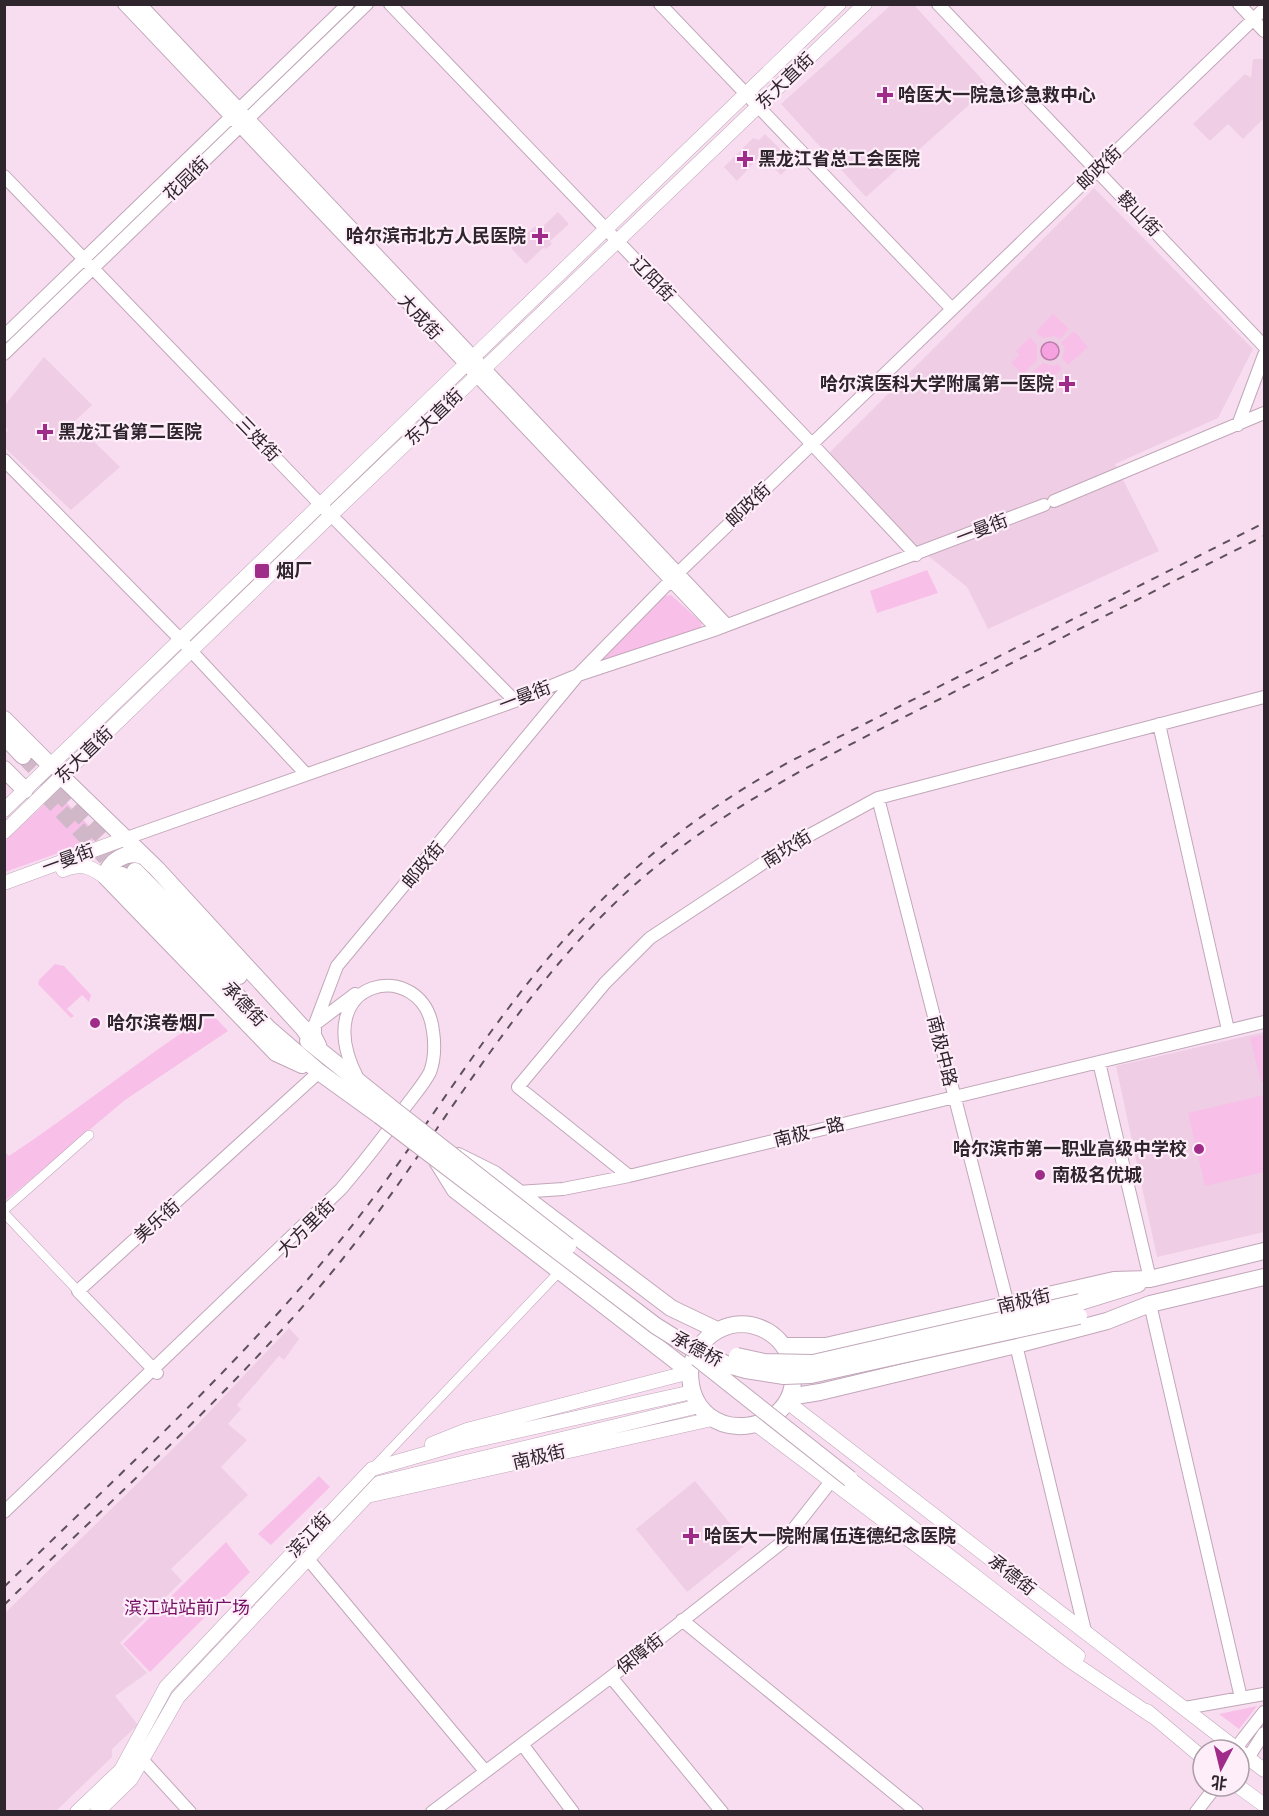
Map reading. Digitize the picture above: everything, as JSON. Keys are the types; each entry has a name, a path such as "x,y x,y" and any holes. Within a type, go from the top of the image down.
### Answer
{"highway":[{"path":"4,719 124,839 127,870 310,1028 321,1052"},
{"path":"4,736 25,790"},
{"name":"承德街","path":"127,870 271,1009 361,1085 384,1111"},
{"name":"承德街","path":"127,870 268,1028 319,1072 384,1111"},
{"name":"承德桥","path":"384,1111 656,1326 697,1351 728,1365 784,1376 839,1371 1080,1309"},
{"path":"441,1155 479,1165 671,1308 717,1330"},
{"path":"441,1155 456,1190 690,1372"},
{"name":"承德桥","path":"441,1155 661,1317 709,1346 749,1359 797,1364 833,1360 1080,1309"},
{"name":"南极街","path":"784,1346 826,1346 1114,1280 1150,1279 1264,1251"},
{"path":"787,1399 1016,1345 1107,1321 1150,1304 1264,1277"},
{"path":"1080,1309 1150,1279"},
{"path":"1080,1309 1150,1304"},
{"path":"741,1324 758,1327 772,1334 784,1346 793,1375 787,1399 774,1416 757,1425 729,1426 712,1419 696,1399 690,1372 698,1347 717,1330 741,1324"},
{"path":"656,1326 850,1479"}],"main road":[{"name":"东大直街","path":"4,832 56,771 180,639 839,4"},
{"name":"东大直街","path":"4,810 25,790 56,771 191,650 865,4"},
{"name":"一曼街","path":"4,883 124,839"},
{"name":"一曼街","path":"4,892 75,866 127,870"},
{"name":"南极街","path":"388,1465 425,1446 466,1430 690,1372"},
{"name":"南极街","path":"372,1469 459,1444 696,1399"},
{"name":"南极街","path":"379,1483 696,1399"},
{"name":"承德街","path":"787,1399 1222,1738"},
{"name":"南极街","path":"366,1496 712,1419"},
{"path":"757,1425 1069,1660 1152,1716"},
{"name":"滨江街","path":"97,1812 130,1779 137,1754 166,1687 372,1469"},
{"path":"850,1479 1057,1638 1191,1748"},
{"name":"滨江街","path":"77,1812 137,1754 178,1697 379,1483"},
{"name":"承德街","path":"1251,1761 1264,1770"},
{"path":"1251,1796 1264,1805"}],"street":[{"name":"大成街","path":"124,4 239,118 722,627"},
{"name":"大成街","path":"140,4 239,118"},
{"name":"花园街","path":"4,354 94,268 348,4"},
{"name":"花园街","path":"4,336 239,118 367,4"},
{"name":"辽阳街","path":"390,4 916,555"},
{"path":"660,4 952,309"},
{"name":"鞍山街","path":"938,4 1264,346"},
{"path":"1239,4 1264,32"},
{"name":"邮政街","path":"310,1028 337,966 579,675 674,577 1264,9"},
{"name":"三姓街","path":"4,176 320,504 515,701"},
{"path":"1242,423 1264,355"},
{"path":"1242,423 1264,371"},
{"name":"一曼街","path":"124,839 305,772 515,701 579,675 722,627 916,555 1049,503 1264,413"},
{"path":"4,460 191,650 305,772"},
{"name":"南坎街","path":"629,1176 518,1087 605,983 650,938 786,848 878,798 1264,697"},
{"path":"1159,724 1228,1030"},
{"name":"南极中路","path":"878,798 1008,1305"},
{"name":"大方里街","path":"4,1512 324,1212 378,1153 435,1070 439,1047 433,1014 420,993 407,985 383,981 364,987 310,1028"},
{"name":"大方里街","path":"4,1520 341,1189 373,1152 429,1074 434,1054 431,1021 423,1004 409,991 396,986 379,986 363,992 348,1010 343,1025 349,1061 361,1085"},
{"name":"南极一路","path":"518,1192 563,1189 629,1176 1264,1022"},
{"path":"1099,1062 1150,1279"},
{"name":"美乐街","path":"78,1291 319,1072"},
{"path":"90,1135 4,1212 155,1371"},
{"name":"滨江街","path":"372,1469 560,1271"},
{"path":"1150,1304 1241,1698"},
{"path":"1016,1345 1084,1631"},
{"name":"保障街","path":"440,1809 485,1771 611,1677 785,1540 832,1480"},
{"path":"308,1559 485,1771"},
{"path":"682,1620 917,1812"},
{"path":"611,1677 722,1812"},
{"path":"1185,1708 1264,1694"},
{"path":"1249,1738 1264,1712"},
{"path":"1251,1744 1264,1733"},
{"path":"522,1744 573,1812"},
{"path":"137,1754 190,1812"},
{"path":"1196,1812 1207,1798"}],"shaded area":[{"name":"哈医大一院急诊急救中心","path":"891,5 914,5 989,87 866,197 781,104"},
{"path":"1253,59 1264,59 1264,118 1243,139 1228,124 1210,141 1193,124 1245,74 1251,78"},
{"name":"黑龙江省总工会医院","path":"765,134 793,162 781,175 761,155 737,181 724,167 753,138 759,140"},
{"name":"哈尔滨医科大学附属第一医院","path":"1094,188 1253,349 1218,418 1115,464 1159,551 988,629 967,587 907,539 828,454"},
{"name":"哈尔滨市北方人民医院","path":"558,212 569,224 550,241 552,244 546,249 544,247 526,264 511,248 535,226 539,230"},
{"path":"1050,342 1056,345 1059,351 1056,357 1050,360 1044,357 1041,351 1044,345"},
{"name":"黑龙江省第二医院","path":"44,357 92,405 74,422 120,467 71,510 5,448 5,434 8,430 5,426 5,405"},
{"name":"哈尔滨市第一职业高级中学校","path":"1264,1032 1264,1232 1157,1257 1116,1066"},
{"path":"289,1328 299,1339 284,1360 279,1356 237,1405 241,1409 228,1424 247,1440 221,1467 248,1495 171,1569 182,1581 120,1643 147,1673 115,1696 138,1725 112,1749 112,1757 56,1811 5,1812 5,1613 194,1428"},
{"name":"哈医大一院附属伍连德纪念医院","path":"695,1481 747,1544 687,1592 636,1529"}],"green space":[{"path":"1053,314 1069,329 1060,339 1055,336 1043,338 1036,332"},
{"path":"1074,331 1088,347 1068,365 1062,358 1065,348 1061,343"},
{"path":"1030,337 1037,345 1037,360 1023,374 1011,363 1019,355 1016,351"},
{"path":"1043,363 1053,366 1058,364 1062,369 1038,390 1026,377"},
{"path":"927,570 938,593 877,613 870,591"},
{"path":"671,595 702,623 700,629 601,661 665,596"},
{"path":"53,796 60,796 99,836 98,839 5,872 5,841"},
{"path":"55,964 64,966 91,995 89,1002 82,995 67,1009 74,1016 71,1018 38,984 39,980"},
{"path":"211,1013 228,1031 125,1100 5,1201 5,1152 9,1156"},
{"path":"1264,1035 1264,1081 1261,1082 1250,1038"},
{"path":"1264,1095 1264,1172 1205,1186 1188,1113"},
{"path":"319,1476 330,1487 271,1545 258,1534"},
{"name":"滨江站站前广场","path":"226,1542 250,1572 150,1672 123,1644"},
{"path":"1257,1706 1239,1729 1219,1714"}],"tunnel":[{"path":"23,756 135,871"},
{"path":"45,794 122,875"}],"railway":[{"path":"4,1587 213,1383 292,1297 363,1211 487,1037 552,953 611,891 658,849 735,794 789,762 1264,523"},
{"path":"4,1605 177,1438 262,1352 302,1307 377,1214 479,1068 550,974 589,929 631,888 703,832 779,783 1264,536"}],"place":[{"name":"哈医大一院急诊急救中心","path":"885,95"},
{"name":"黑龙江省总工会医院","path":"745,159"},
{"name":"哈尔滨市北方人民医院","path":"540,236"},
{"name":"哈尔滨医科大学附属第一医院","path":"1067,384"},
{"name":"黑龙江省第二医院","path":"45,432"},
{"name":"烟厂","path":"262,571"},
{"name":"哈尔滨卷烟厂","path":"95,1023"},
{"name":"哈尔滨市第一职业高级中学校","path":"1199,1149"},
{"name":"南极名优城","path":"1040,1175"},
{"name":"哈医大一院附属伍连德纪念医院","path":"691,1536"}]}
